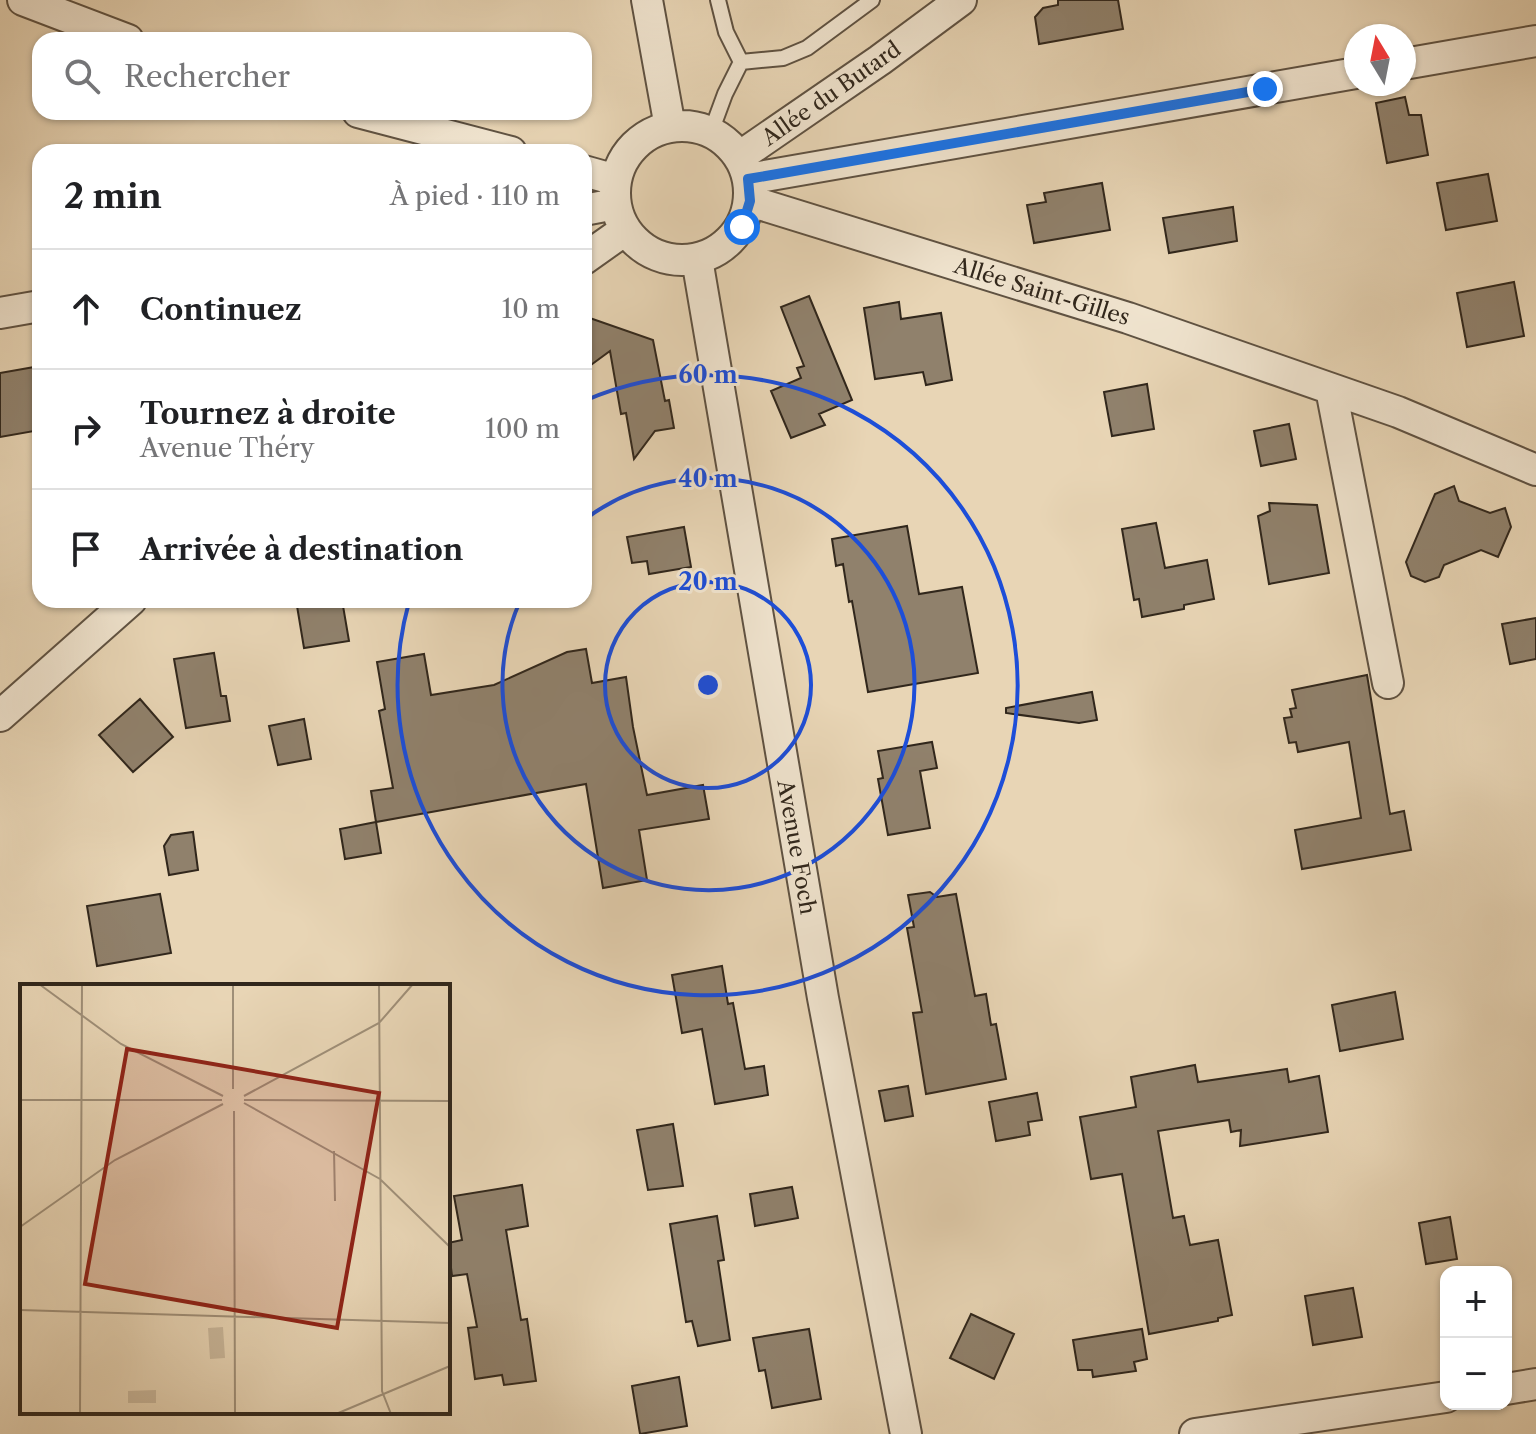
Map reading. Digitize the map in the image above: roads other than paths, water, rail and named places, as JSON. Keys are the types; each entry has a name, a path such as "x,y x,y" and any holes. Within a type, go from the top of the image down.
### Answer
{"street":[{"path":"23,0 107,32"},
{"path":"647,0 670,127"},
{"name":"Allée du Butard","path":"746,179 880,60 961,0"},
{"path":"1416,62 1536,41"},
{"path":"746,179 1344,75"},
{"path":"389,120 480,144"},
{"path":"592,179 619,205 646,249 672,260 711,255 733,240 742,227 746,179 730,146 711,132 683,126 670,127 640,141 623,160 619,205 592,247"},
{"name":"Allée Saint-Gilles","path":"746,179 1398,412 1536,470"},
{"path":"592,209 619,205"},
{"name":"Avenue Foch","path":"697,259 823,998 906,1434"},
{"path":"0,313 32,307"},
{"path":"1331,389 1388,683"},
{"path":"0,716 122,608"},
{"path":"1512,1388 1536,1384"},
{"path":"1195,1434 1440,1398"}],"lane":[{"path":"711,132 741,62 726,32 718,0"},
{"path":"741,62 783,58 807,48 872,0"}]}
